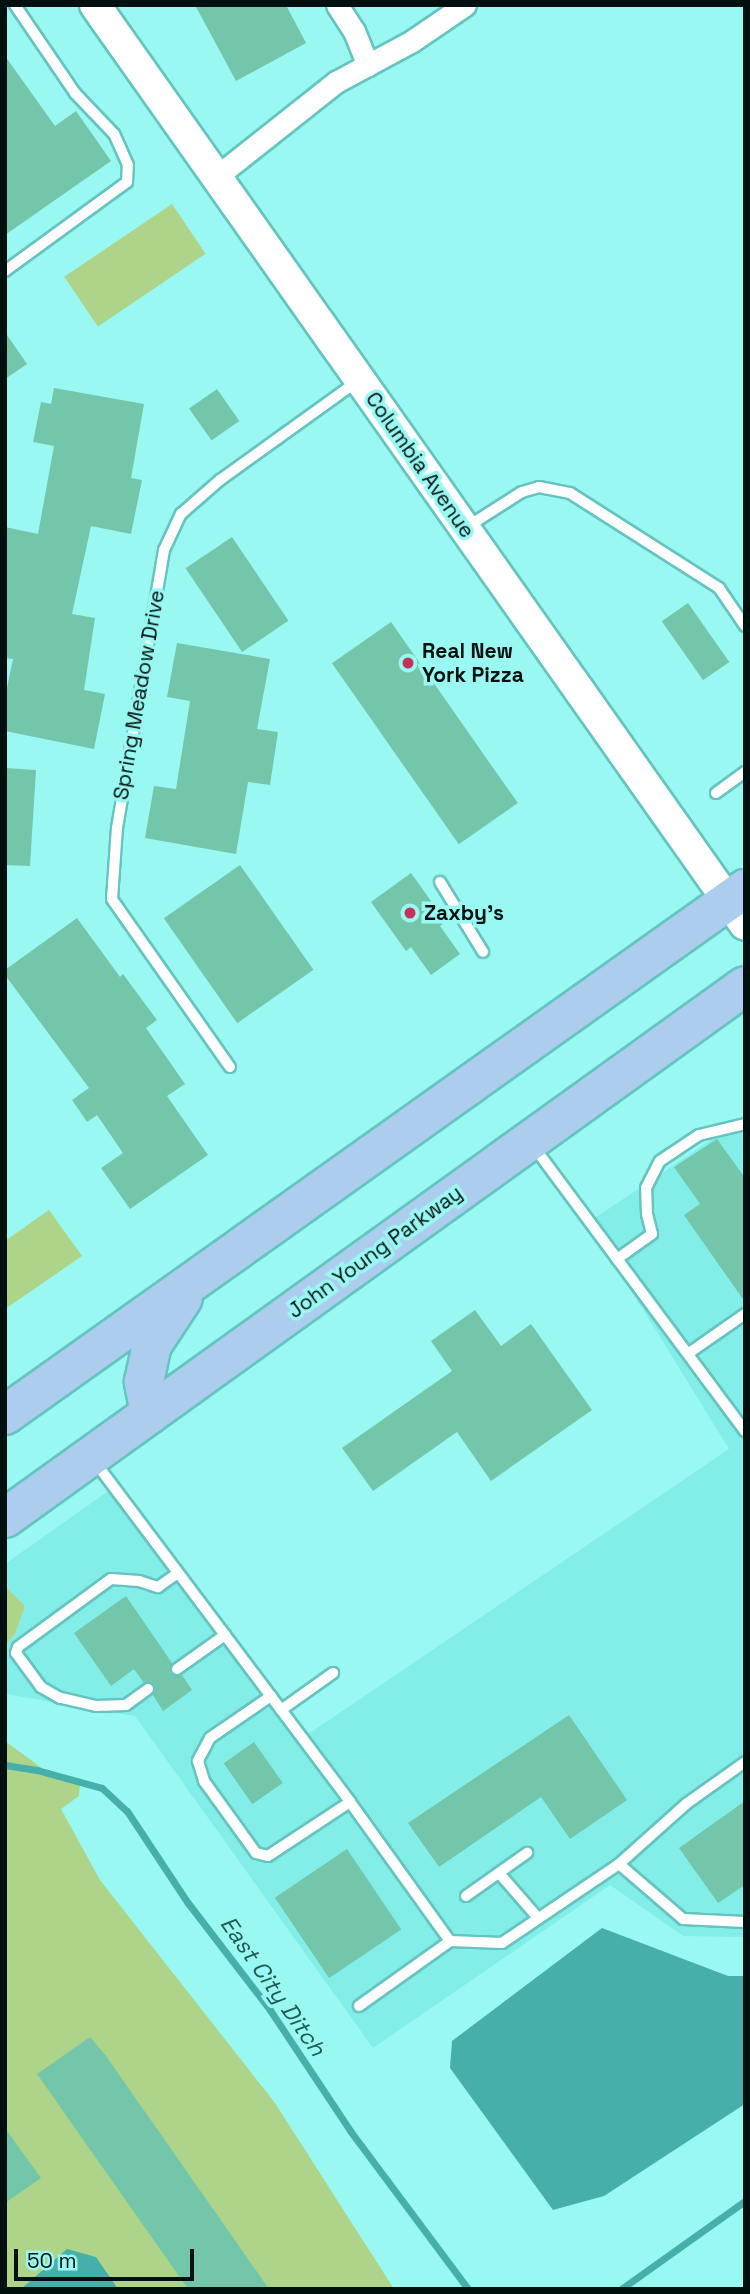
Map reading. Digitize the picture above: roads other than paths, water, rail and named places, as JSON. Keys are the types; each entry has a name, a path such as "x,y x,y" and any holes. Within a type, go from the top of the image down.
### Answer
{"highway":[{"path":"5,1415 196,1278 739,905"},
{"name":"John Young Parkway","path":"5,1518 745,986"},
{"path":"150,1414 144,1382 152,1345 196,1278"}],"street":[{"name":"Columbia Avenue","path":"95,5 465,528 739,905"},
{"path":"337,5 354,31 368,65"},
{"path":"216,177 336,82 412,41 465,5"}],"lane":[{"path":"5,271 127,181 128,165 114,134 75,93 16,6"},
{"name":"Spring Meadow Drive","path":"230,1067 112,899 117,828 164,550 181,514 220,480 360,380"},
{"path":"465,528 522,492 539,486 570,493 719,588 745,626"},
{"path":"716,793 745,772"},
{"path":"440,883 483,952"},
{"path":"617,1259 652,1234 647,1214 646,1188 660,1161 699,1135 745,1124"},
{"path":"530,1141 563,1190 689,1353 745,1431"},
{"path":"689,1353 745,1314"},
{"path":"91,1456 450,1941"},
{"path":"149,1689 126,1705 96,1706 61,1698 41,1687 16,1653 18,1647 111,1579 139,1581 158,1587 178,1573"},
{"path":"177,1669 225,1635"},
{"path":"281,1710 333,1672"},
{"path":"271,1696 210,1738 198,1761 204,1781 256,1853 268,1856 349,1802"},
{"path":"359,2006 450,1941 502,1943 620,1864 686,1804 745,1762"},
{"path":"466,1896 527,1853"},
{"path":"620,1864 683,1919 745,1922"},
{"path":"499,1873 538,1919"}],"waterway":[{"name":"East City Ditch","path":"5,1765 37,1770 102,1788 127,1811 188,1903 270,2010 351,2132 468,2289"},
{"name":"East City Ditch","path":"621,2289 745,2201"}],"place":[{"name":"Real New York Pizza","path":"408,663"},
{"name":"Zaxby's","path":"410,913"}]}
